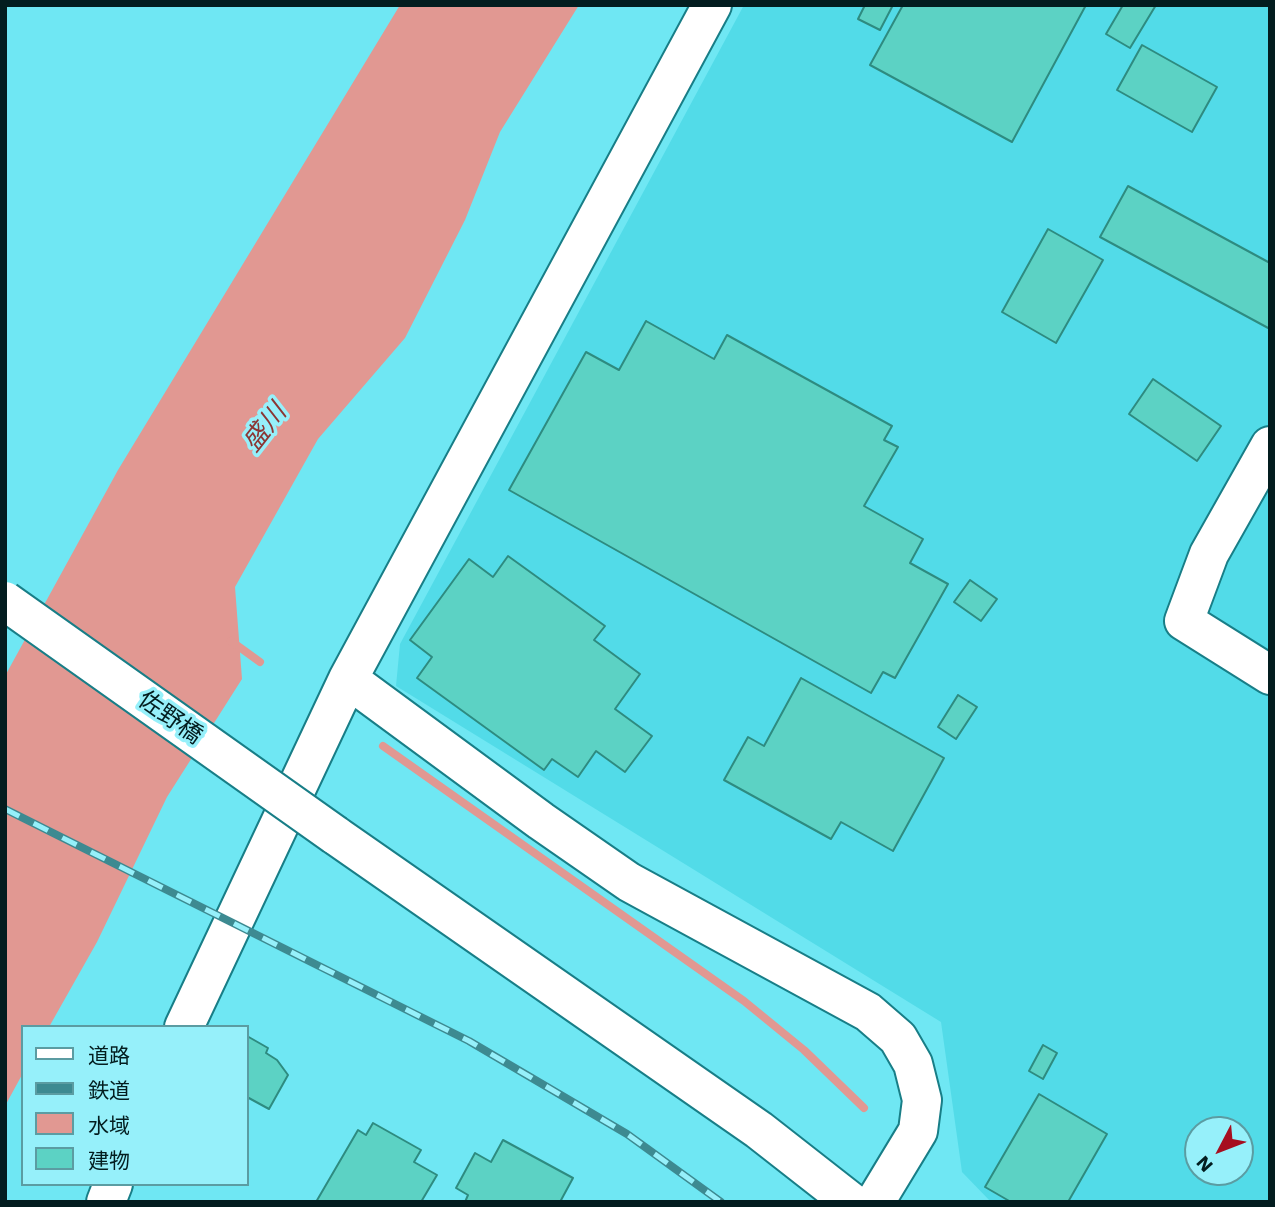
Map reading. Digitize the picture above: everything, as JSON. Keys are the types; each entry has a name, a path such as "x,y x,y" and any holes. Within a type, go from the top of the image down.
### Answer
{"street":[{"path":"185,1025 348,679 712,5"},
{"path":"1270,446 1209,554 1184,621 1270,674"},
{"name":"佐野橋","path":"5,601 759,1130 851,1202"},
{"path":"348,679 629,882 868,1012 898,1038 913,1064 922,1100 918,1131 875,1202"}],"shaded area":[{"path":"744,5 1270,5 1270,1202 991,1202 962,1172 941,1022 396,686 400,644"}],"water":[{"name":"盛川","path":"400,5 579,5 500,132 465,220 405,338 318,439 235,587 242,679 167,797 97,942 50,1025 21,1025 21,1077 5,1106 5,676 118,470"}],"building":[{"path":"865,5 893,5 880,30 858,19"},
{"path":"903,5 1086,5 1012,142 870,65"},
{"path":"1123,5 1156,5 1130,48 1106,34"},
{"path":"1142,45 1217,87 1192,132 1117,90"},
{"path":"1128,186 1270,263 1270,329 1100,237"},
{"path":"1048,229 1103,260 1056,343 1002,312"},
{"path":"646,321 714,359 727,335 892,426 884,440 898,447 864,506 923,539 910,563 948,584 895,678 883,672 871,693 509,490 586,352 619,370"},
{"path":"1153,379 1221,426 1197,461 1129,414"},
{"path":"508,556 605,626 594,640 640,674 615,709 652,736 625,772 596,751 578,777 552,759 544,770 417,678 432,657 410,640 469,559 493,577"},
{"path":"970,580 997,599 981,621 954,602"},
{"path":"801,678 944,758 893,851 841,822 831,839 724,780 748,737 764,746"},
{"path":"958,695 977,707 956,739 938,727"},
{"path":"248,1037 268,1048 266,1053 277,1060 288,1075 269,1109 248,1098"},
{"path":"1043,1045 1057,1053 1043,1079 1029,1071"},
{"path":"1039,1094 1107,1134 1068,1202 1011,1202 985,1187"},
{"path":"373,1123 421,1150 414,1162 437,1175 421,1202 316,1202 358,1130 366,1135"},
{"path":"503,1140 573,1178 560,1202 465,1202 468,1195 456,1188 475,1153 491,1162"}],"waterway":[{"path":"231,641 260,662"},
{"path":"383,746 744,1001 804,1050 864,1108"}],"railway":[{"path":"5,809 469,1041 627,1134 721,1202"}]}
